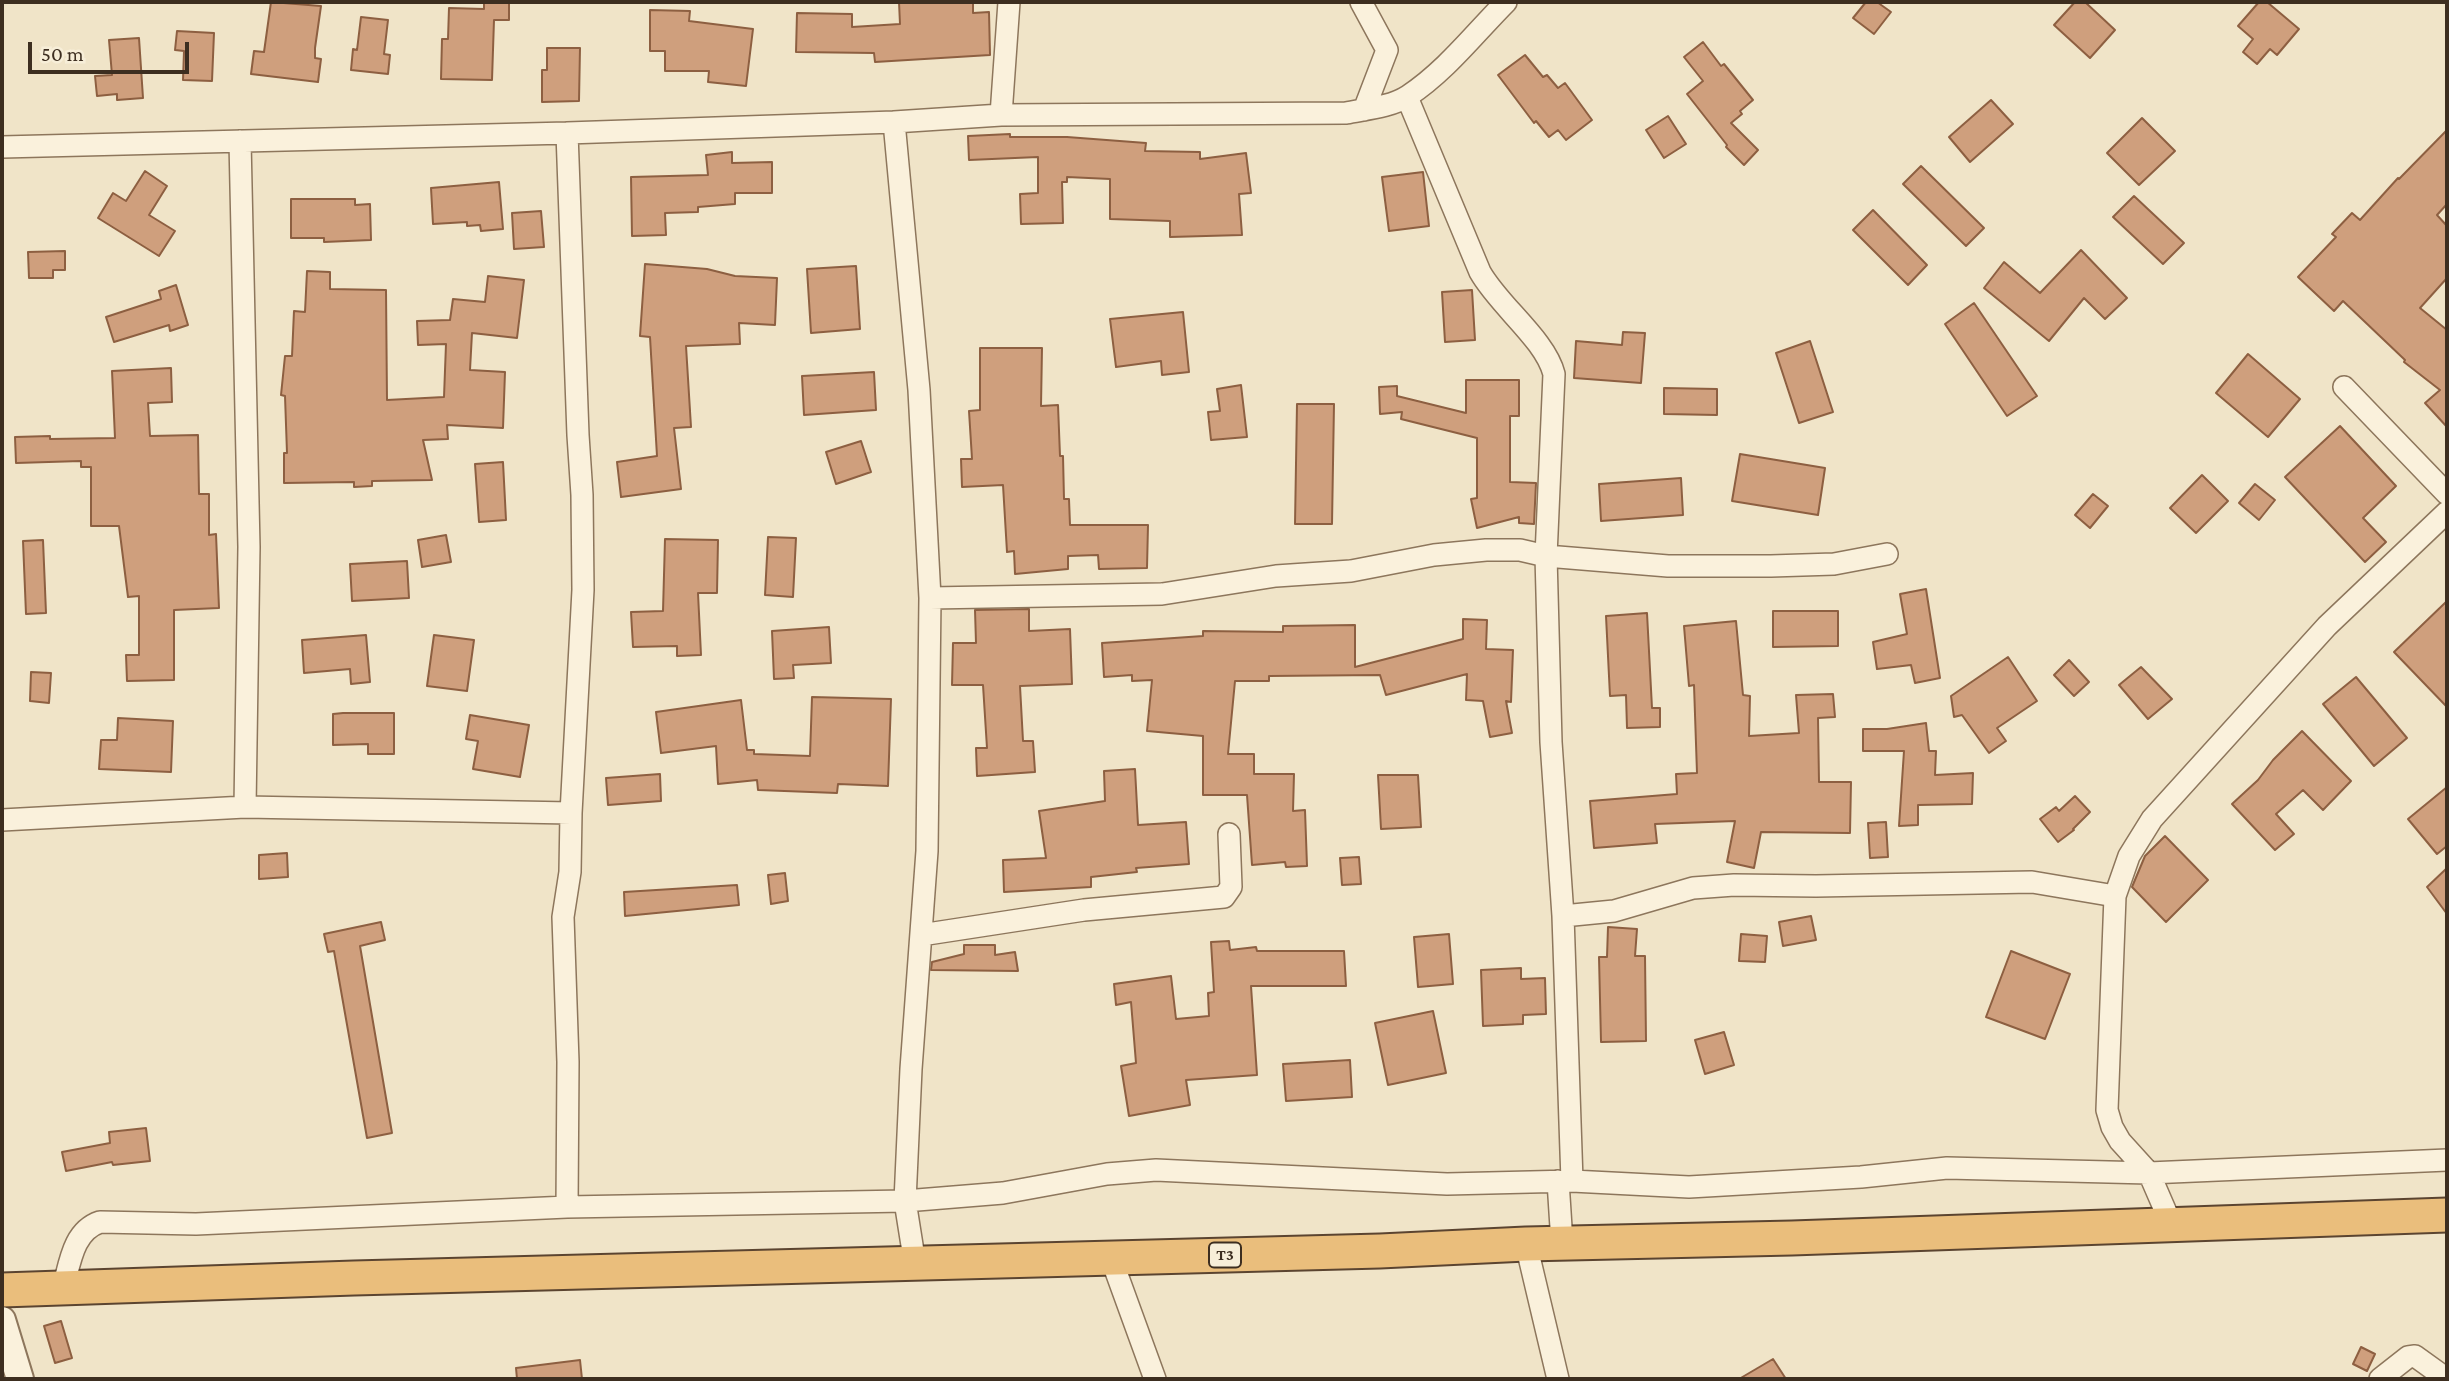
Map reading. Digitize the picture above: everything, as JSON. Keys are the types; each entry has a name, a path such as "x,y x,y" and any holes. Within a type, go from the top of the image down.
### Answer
{"highway":[{"name":"T3","path":"2,1290 1380,1251 2447,1215"}],"street":[{"path":"1001,115 1009,2"},
{"path":"1361,2 1387,50 1364,110"},
{"path":"2,147 567,134 894,122 1001,115 1346,113 1384,106 1407,97 1440,69 1506,2"},
{"path":"1407,97 1484,278 1550,360 1554,374 1546,556 1551,742 1563,916 1565,1181 1562,1243"},
{"path":"894,122 919,390 930,598 927,851 905,1201 915,1264"},
{"path":"567,134 583,590 570,872 562,917 568,1062 568,1207"},
{"path":"240,141 249,547 245,807"},
{"path":"2344,387 2447,494"},
{"path":"2172,1226 2149,1172 2120,1141 2107,1110 2115,896 2129,856 2152,819 2327,626 2447,512"},
{"path":"930,598 1162,594 1276,576 1351,571 1447,553 1486,550 1520,550 1546,556 1668,566 1834,564 1887,554"},
{"path":"2,820 245,807 571,813"},
{"path":"921,935 1084,909 1224,897 1231,887 1229,834"},
{"path":"1563,916 1614,911 1693,888 1734,885 2032,882 2115,896"},
{"path":"63,1288 74,1248 82,1232 88,1226 100,1223 196,1224 568,1207 905,1201 1003,1193 1107,1174 1156,1170 1447,1184 1565,1181 1689,1187 1861,1177 1947,1168 2149,1172 2447,1160"},
{"path":"1526,1244 1558,1379"},
{"path":"1111,1258 1155,1379"},
{"path":"2,1320 20,1379"},
{"path":"2380,1379 2408,1357 2415,1356 2447,1379"}],"building":[{"path":"271,2 321,6 315,48 315,58 321,59 318,82 251,74 254,51 264,52"},
{"path":"484,2 509,2 509,20 494,20 492,80 441,79 442,39 448,39 449,8 484,9"},
{"path":"899,2 973,2 973,13 989,12 990,55 875,62 874,53 796,52 797,13 852,14 852,27 900,24"},
{"path":"1866,2 1877,2 1891,12 1874,34 1853,18"},
{"path":"2075,2 2085,2 2115,30 2090,58 2054,25"},
{"path":"2259,2 2267,2 2299,29 2277,55 2270,49 2257,64 2243,52 2253,39 2238,26"},
{"path":"650,10 690,11 689,21 753,29 746,86 708,82 709,71 665,71 665,51 650,51"},
{"path":"361,17 388,20 384,54 390,55 388,74 351,70 353,49 357,50"},
{"path":"177,31 214,33 212,81 183,80 184,51 175,50"},
{"path":"139,38 143,98 117,100 117,94 97,96 95,76 112,75 109,40"},
{"path":"1703,42 1753,100 1731,123 1758,150 1744,165 1726,147 1687,94 1703,81 1684,57"},
{"path":"547,48 580,48 579,101 542,102 542,70 547,70"},
{"path":"1525,55 1543,77 1547,75 1558,88 1565,83 1592,120 1566,140 1558,130 1549,137 1536,121 1534,123 1498,75"},
{"path":"1991,100 2013,124 1970,162 1949,137"},
{"path":"1668,116 1686,144 1664,158 1646,130"},
{"path":"2142,118 2175,151 2139,185 2107,153"},
{"path":"2447,130 2447,204 2437,215 2447,226 2447,278 2420,308 2447,330 2447,427 2425,403 2440,390 2404,362 2405,360 2343,301 2334,311 2298,277 2336,237 2332,234 2352,213 2360,220"},
{"path":"1010,134 1010,137 1067,137 1146,143 1145,151 1200,152 1200,159 1246,153 1251,193 1239,194 1242,235 1170,237 1170,221 1110,219 1110,179 1067,177 1067,182 1062,182 1063,223 1021,224 1020,194 1038,193 1038,157 969,160 968,136"},
{"path":"732,152 732,163 772,162 772,193 735,193 735,204 698,207 698,212 665,213 666,235 632,236 631,177 708,175 706,155"},
{"path":"1921,166 1984,228 1966,246 1903,184"},
{"path":"145,171 167,186 149,215 175,231 159,256 98,218 113,193 126,201"},
{"path":"1423,172 1429,226 1389,231 1382,177"},
{"path":"499,182 503,229 481,231 480,225 467,226 467,222 433,224 431,188"},
{"path":"2134,196 2184,243 2163,264 2113,217"},
{"path":"291,199 355,199 355,205 370,204 371,240 324,242 324,238 291,238"},
{"path":"1873,210 1927,265 1908,285 1853,230"},
{"path":"541,211 544,247 514,249 512,213"},
{"path":"2081,250 2127,298 2105,319 2084,298 2049,341 1984,288 2004,262 2040,293"},
{"path":"65,251 65,270 53,270 53,278 29,278 28,252"},
{"path":"645,264 707,269 735,276 777,278 775,325 739,323 740,344 686,346 691,427 674,428 681,489 621,497 617,462 657,456 650,337 640,336"},
{"path":"856,266 860,329 811,333 807,269"},
{"path":"307,271 330,272 330,289 386,290 387,400 444,397 446,344 418,345 417,321 450,320 453,299 485,302 488,276 524,280 517,338 472,333 470,370 505,372 503,428 447,425 448,439 423,440 432,480 372,481 372,486 354,487 354,482 284,483 284,453 287,453 285,396 281,395 285,356 292,356 294,311 305,312"},
{"path":"176,285 188,325 170,331 169,325 114,342 106,317 161,299 159,291"},
{"path":"1472,290 1475,340 1445,342 1442,292"},
{"path":"1974,303 2037,396 2007,416 1945,324"},
{"path":"1183,312 1189,372 1162,375 1161,361 1116,367 1110,319"},
{"path":"1623,332 1645,333 1641,383 1574,378 1576,341 1622,345"},
{"path":"1810,341 1833,412 1799,423 1776,353"},
{"path":"980,348 1042,348 1041,406 1058,405 1064,499 1069,499 1070,525 1148,525 1147,568 1099,569 1098,555 1068,556 1068,569 1015,574 1014,551 1007,552 1003,485 962,487 961,459 972,459 969,411 980,410"},
{"path":"2248,354 2300,399 2268,437 2216,393"},
{"path":"171,368 172,402 148,403 150,436 198,435 199,494 209,494 209,535 216,534 219,608 174,610 174,680 127,681 126,655 139,655 139,596 128,597 119,526 91,526 91,467 81,467 81,461 16,463 15,437 115,438 112,371"},
{"path":"874,372 876,410 804,415 802,376"},
{"path":"1466,380 1519,380 1519,416 1510,416 1510,482 1536,483 1534,524 1519,523 1519,517 1477,528 1471,499 1477,498 1477,438 1401,419 1402,412 1380,414 1379,387 1397,386 1397,396 1466,413"},
{"path":"1241,385 1247,437 1211,440 1208,412 1220,411 1217,389"},
{"path":"1664,388 1717,389 1717,415 1664,414"},
{"path":"1297,404 1334,404 1332,524 1295,524"},
{"path":"2340,426 2396,486 2363,518 2386,542 2365,562 2285,477"},
{"path":"861,441 871,472 836,484 826,452"},
{"path":"1740,454 1825,468 1818,515 1732,501"},
{"path":"503,462 506,520 479,522 475,464"},
{"path":"2202,475 2228,501 2196,533 2170,508"},
{"path":"1681,478 1683,515 1601,521 1599,484"},
{"path":"2255,484 2275,500 2259,520 2239,503"},
{"path":"2093,494 2108,506 2090,528 2075,515"},
{"path":"446,535 451,562 422,567 418,540"},
{"path":"768,537 796,538 793,597 765,595"},
{"path":"665,539 718,540 717,593 698,593 701,655 677,656 677,646 633,647 631,612 663,611"},
{"path":"43,540 46,613 26,614 23,541"},
{"path":"407,561 409,598 352,601 350,564"},
{"path":"1926,589 1940,678 1915,683 1911,665 1877,669 1873,642 1907,634 1900,594"},
{"path":"2447,601 2447,707 2394,652"},
{"path":"1029,609 1029,631 1070,629 1072,684 1020,686 1023,741 1033,741 1035,772 977,776 976,748 987,748 983,685 952,685 953,643 976,643 975,610"},
{"path":"1773,611 1838,611 1838,646 1773,647"},
{"path":"1647,613 1652,708 1660,708 1660,727 1627,728 1626,695 1610,696 1606,616"},
{"path":"1463,619 1487,620 1486,649 1513,650 1511,702 1506,701 1512,733 1490,737 1483,701 1466,700 1467,674 1386,695 1380,675 1269,676 1269,681 1235,681 1228,754 1254,754 1254,774 1294,774 1293,811 1305,810 1307,866 1286,867 1285,862 1252,865 1247,795 1203,795 1203,736 1147,731 1152,680 1132,681 1132,675 1104,677 1102,643 1203,636 1203,631 1283,632 1283,626 1355,625 1355,667 1463,639"},
{"path":"1736,621 1743,695 1750,696 1749,736 1799,733 1796,695 1833,694 1835,717 1818,718 1819,782 1851,782 1850,833 1761,832 1754,868 1727,862 1735,821 1655,824 1657,843 1594,848 1590,801 1677,794 1676,774 1697,773 1694,685 1689,686 1684,626"},
{"path":"829,627 831,663 793,665 794,678 774,679 772,631"},
{"path":"366,635 370,682 351,684 350,669 304,673 302,640"},
{"path":"434,635 474,640 467,691 427,686"},
{"path":"2008,657 2037,701 1997,728 2006,741 1989,753 1962,715 1954,717 1951,696"},
{"path":"2069,660 2089,682 2074,696 2054,675"},
{"path":"2141,667 2172,699 2148,719 2119,685"},
{"path":"31,672 51,673 49,703 30,701"},
{"path":"2356,677 2407,738 2374,766 2323,704"},
{"path":"812,697 891,699 888,786 838,784 837,793 758,790 757,780 718,784 716,746 661,753 656,712 741,700 747,750 754,750 754,754 810,756"},
{"path":"394,713 394,754 368,754 368,744 333,745 333,714"},
{"path":"470,715 529,725 520,777 473,769 478,741 466,739"},
{"path":"118,718 173,721 171,772 99,769 101,740 117,740"},
{"path":"1926,723 1929,751 1936,751 1935,775 1973,773 1972,804 1918,805 1918,825 1899,826 1904,751 1863,751 1863,729 1887,729"},
{"path":"2302,731 2351,781 2323,810 2303,790 2276,814 2294,834 2275,850 2232,804 2258,780 2273,760"},
{"path":"1135,769 1138,825 1186,822 1189,864 1136,868 1137,872 1091,877 1091,887 1004,892 1003,860 1046,858 1039,811 1105,801 1104,771"},
{"path":"660,774 661,801 608,805 606,778"},
{"path":"1378,775 1418,775 1421,827 1381,829"},
{"path":"2447,787 2447,846 2437,854 2408,819"},
{"path":"2075,796 2090,812 2074,830 2058,842 2040,819 2056,807 2059,811"},
{"path":"1886,822 1888,857 1870,858 1868,823"},
{"path":"2165,836 2208,880 2166,922 2132,887 2145,856"},
{"path":"287,853 288,877 259,879 259,855"},
{"path":"1359,857 1361,884 1342,885 1340,858"},
{"path":"2447,868 2447,914 2427,887"},
{"path":"785,873 788,901 771,904 768,875"},
{"path":"737,885 739,905 625,916 624,892"},
{"path":"1811,916 1816,940 1783,946 1779,922"},
{"path":"381,922 385,940 360,946 392,1133 367,1138 334,951 328,952 324,934"},
{"path":"1608,927 1637,929 1635,956 1645,956 1646,1041 1601,1042 1599,957 1607,957"},
{"path":"1449,934 1453,984 1418,987 1414,937"},
{"path":"1741,934 1767,936 1765,962 1739,961"},
{"path":"1229,941 1230,950 1256,947 1257,951 1344,951 1346,986 1251,986 1257,1075 1186,1080 1190,1105 1129,1116 1121,1066 1136,1063 1131,1002 1116,1005 1114,984 1171,976 1176,1019 1209,1016 1208,993 1214,992 1211,942"},
{"path":"964,945 995,945 995,955 1015,952 1018,971 931,970 932,962 964,954"},
{"path":"2011,951 2070,974 2045,1039 1986,1017"},
{"path":"1521,968 1521,979 1545,978 1546,1014 1523,1015 1523,1024 1483,1026 1481,970"},
{"path":"1433,1011 1446,1073 1388,1085 1375,1023"},
{"path":"1724,1032 1734,1065 1705,1074 1695,1040"},
{"path":"1350,1060 1352,1097 1286,1101 1283,1064"},
{"path":"146,1128 150,1161 113,1165 112,1162 66,1171 62,1152 110,1143 109,1132"},
{"path":"61,1321 72,1358 55,1363 44,1326"},
{"path":"2361,1347 2375,1354 2367,1371 2353,1364"},
{"path":"1773,1359 1786,1379 1739,1379"},
{"path":"580,1360 582,1379 517,1379 516,1368"}]}
